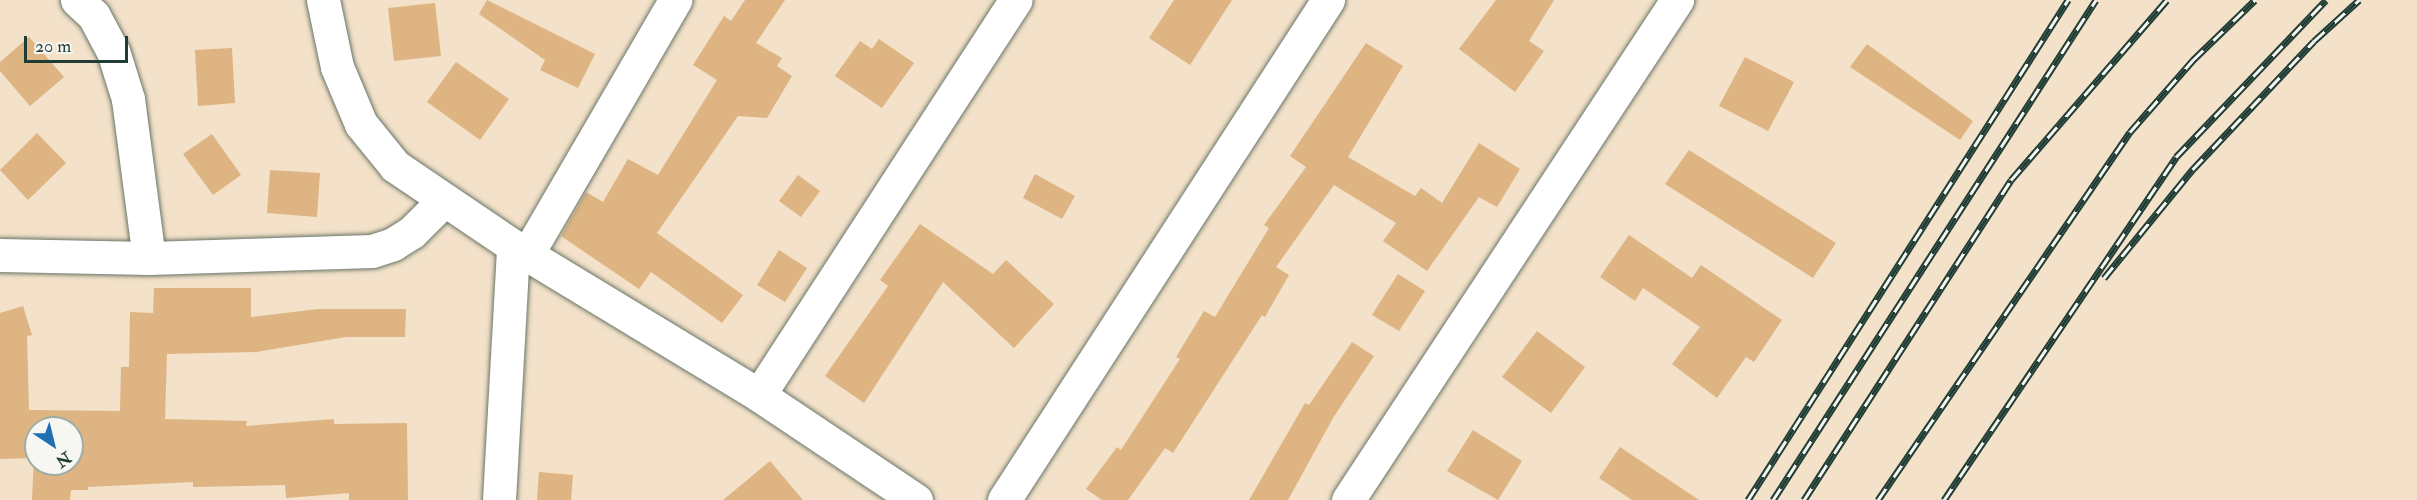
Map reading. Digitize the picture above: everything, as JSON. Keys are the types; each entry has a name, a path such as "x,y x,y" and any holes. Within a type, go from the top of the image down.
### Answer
{"street":[{"path":"77,0 94,16 113,51 128,99 148,258"},
{"path":"323,0 336,67 361,124 395,166 443,201 759,395 916,500"},
{"path":"499,500 520,249 675,0"},
{"path":"759,395 1016,0"},
{"path":"1004,500 1328,0"},
{"path":"1348,500 1677,0"},
{"path":"0,255 148,258 372,251 393,244 412,232 443,201"}],"building":[{"path":"487,0 595,54 578,88 540,70 545,60 479,14"},
{"path":"745,0 785,0 756,43 782,58 777,66 792,76 767,118 738,116 657,233 743,295 722,323 651,272 639,289 561,236 586,192 603,202 628,159 658,175 717,80 693,65 724,16 731,21"},
{"path":"1174,0 1232,0 1190,65 1149,38"},
{"path":"1496,0 1554,0 1529,41 1544,51 1515,92 1459,49"},
{"path":"435,3 441,56 394,61 388,8"},
{"path":"29,37 64,77 30,106 0,71 0,62"},
{"path":"879,39 914,63 882,108 835,76 860,41 872,49"},
{"path":"1366,43 1403,66 1348,157 1415,196 1421,188 1442,203 1479,143 1520,169 1497,207 1479,197 1427,271 1383,241 1396,223 1334,185 1276,267 1289,275 1265,317 1262,315 1173,453 1165,448 1128,500 1102,500 1086,489 1117,447 1121,450 1180,359 1176,357 1204,311 1215,317 1269,228 1264,225 1306,167 1290,156"},
{"path":"1867,44 1973,121 1960,140 1850,67"},
{"path":"232,48 235,103 198,106 195,50"},
{"path":"1745,57 1794,82 1768,131 1719,106"},
{"path":"456,62 509,99 480,140 427,102"},
{"path":"37,133 66,163 28,200 0,170"},
{"path":"212,134 241,175 213,195 183,154"},
{"path":"1689,150 1836,243 1813,278 1665,184"},
{"path":"270,170 320,173 317,217 267,213"},
{"path":"1035,174 1075,196 1062,219 1023,198"},
{"path":"798,175 820,191 801,217 779,201"},
{"path":"920,224 993,274 1006,260 1054,304 1014,348 943,282 864,403 825,376 888,286 880,280"},
{"path":"1629,235 1692,278 1701,265 1782,320 1754,362 1746,357 1717,398 1672,364 1700,327 1643,288 1635,301 1600,277"},
{"path":"779,250 807,268 785,302 757,285"},
{"path":"1398,274 1425,291 1399,331 1372,315"},
{"path":"154,288 251,288 251,317 318,309 406,309 405,337 346,337 256,352 167,354 165,419 247,421 246,426 334,419 334,424 407,423 408,500 349,500 349,493 286,498 285,485 193,487 193,482 88,487 88,490 71,490 70,500 32,500 33,476 84,476 84,416 24,416 24,458 0,459 0,313 23,306 32,335 27,336 29,410 120,411 121,367 129,367 130,312 153,313"},
{"path":"1537,331 1585,367 1551,413 1502,377"},
{"path":"1352,342 1374,356 1333,418 1288,500 1249,500 1305,403 1309,405"},
{"path":"1473,430 1522,461 1498,500 1447,471"},
{"path":"1620,447 1699,500 1632,500 1599,478"},
{"path":"770,461 803,500 723,500"},
{"path":"539,472 573,475 571,500 537,500"}],"railway":[{"path":"1748,500 2068,0"},
{"path":"1773,500 2096,0"},
{"path":"1804,500 2011,180 2167,0"},
{"path":"1878,500 2130,132 2193,60 2255,0"},
{"path":"1944,500 2176,157 2326,0"},
{"path":"2104,278 2193,169 2314,41 2359,0"}]}
